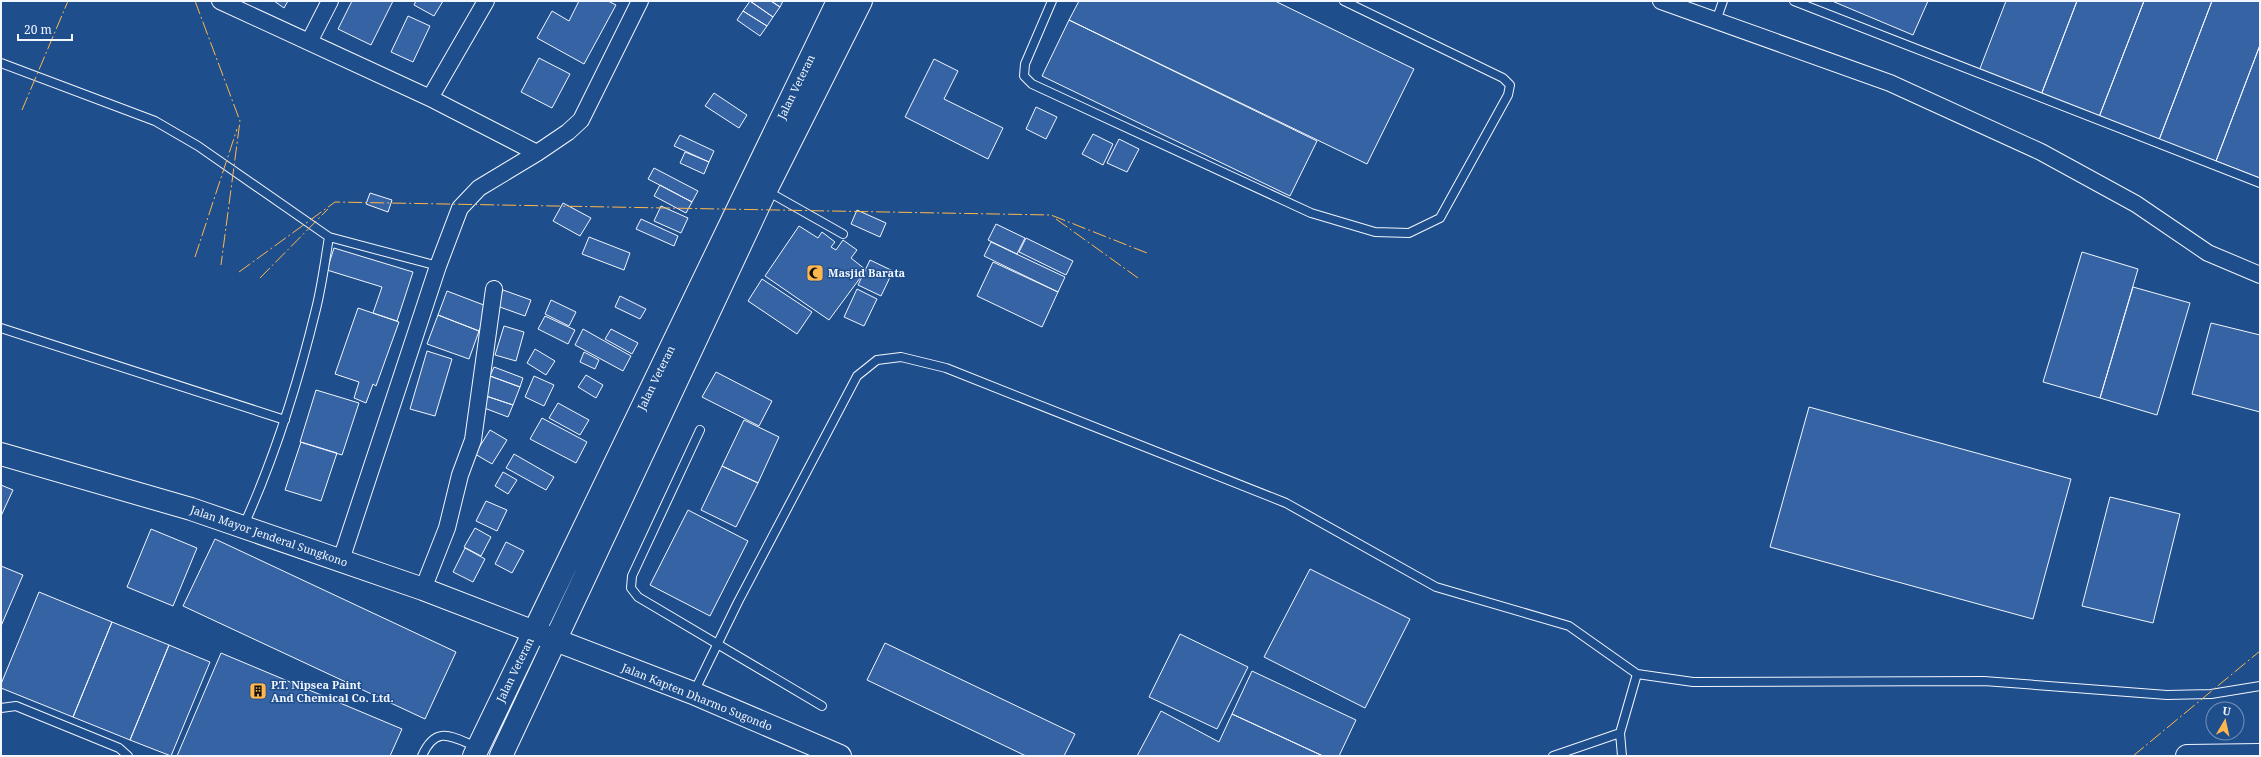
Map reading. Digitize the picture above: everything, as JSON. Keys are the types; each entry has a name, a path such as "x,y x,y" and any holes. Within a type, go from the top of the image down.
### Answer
{"main road":[{"name":"Jalan Veteran","path":"476,752 838,1"},
{"name":"Jalan Veteran","path":"501,756 766,190 861,1"},
{"name":"Jalan Mayor Jenderal Sungkono","path":"1,454 191,509 341,560 533,633"},
{"name":"Jalan Kapten Dharmo Sugondo","path":"533,633 693,693 840,756"},
{"path":"2187,756 2260,755"}],"street":[{"path":"220,1 430,98 537,153"},
{"path":"309,42 330,1"},
{"path":"430,98 486,1"},
{"path":"341,560 438,266 460,208 479,188 537,153 568,132 581,120 640,1"},
{"path":"1661,1 1890,83 2041,152 2136,204 2208,253 2260,276"},
{"path":"423,590 447,528 460,475 473,440 494,289"}],"lane":[{"path":"1052,1 1025,64 1024,76 1032,84 1311,213 1375,232 1409,233 1440,218 1508,95 1510,85 1503,78 1344,1"},
{"path":"1716,21 1723,1"},
{"path":"1794,1 2260,183"},
{"path":"1,63 155,121 198,146 328,237 438,266"},
{"path":"766,190 843,234"},
{"path":"243,527 258,495 285,420 317,308 328,237"},
{"path":"1,328 285,420"},
{"path":"693,693 738,602 858,376 877,360 901,357 946,368 1286,503 1436,587 1569,626 1637,674 1693,682 1984,681 2167,695 2211,694 2260,686"},
{"path":"700,430 632,576 631,588 638,597 822,706"},
{"path":"1622,756 1620,733 1637,674"},
{"path":"1,708 16,706 119,748 128,756"},
{"path":"1553,756 1620,733"},
{"path":"422,756 426,746 434,737 445,735 476,752"}],"building":[{"path":"274,1 288,1 284,8"},
{"path":"352,1 393,1 371,45 338,29"},
{"path":"416,1 443,1 434,16 414,5"},
{"path":"579,1 608,1 616,5 584,64 537,38 552,11 569,21"},
{"path":"750,1 771,1 780,7 773,17"},
{"path":"750,1 773,17 767,26 743,11"},
{"path":"771,1 783,1 780,7"},
{"path":"1079,1 1275,1 1414,69 1367,164 1069,20"},
{"path":"1832,1 1928,1 1913,35"},
{"path":"2006,1 2077,1 2041,95 1979,71"},
{"path":"2077,1 2144,1 2099,117 2041,95"},
{"path":"2144,1 2212,1 2159,140 2099,117"},
{"path":"2212,1 2260,1 2260,45 2216,161 2159,140"},
{"path":"743,11 767,26 760,36 737,20"},
{"path":"408,16 430,26 413,62 391,52"},
{"path":"1069,20 1317,141 1290,196 1042,76"},
{"path":"2260,45 2260,178 2216,161"},
{"path":"539,58 570,74 552,108 521,92"},
{"path":"934,59 958,71 944,99 1003,128 988,159 905,117"},
{"path":"714,93 747,115 739,128 705,106"},
{"path":"1036,107 1057,117 1046,139 1026,129"},
{"path":"1093,134 1113,144 1103,165 1082,154"},
{"path":"680,135 714,151 709,162 674,146"},
{"path":"1119,139 1139,149 1127,172 1107,163"},
{"path":"685,152 709,162 704,174 680,163"},
{"path":"654,168 698,191 692,202 648,179"},
{"path":"660,185 692,202 686,213 654,196"},
{"path":"370,193 392,200 388,212 366,204"},
{"path":"563,203 591,218 580,236 553,221"},
{"path":"661,206 688,218 681,233 654,221"},
{"path":"857,210 886,223 880,237 851,224"},
{"path":"641,219 678,236 674,246 636,229"},
{"path":"996,224 1025,238 1017,254 988,240"},
{"name":"Masjid Barata","path":"799,226 818,238 822,232 835,242 831,247 836,250 843,240 857,250 851,258 866,270 829,320 765,276"},
{"path":"589,237 630,253 624,270 582,254"},
{"path":"1026,238 1073,261 1066,275 1019,252"},
{"path":"991,242 1065,277 1058,292 984,256"},
{"path":"334,248 413,272 397,321 373,313 382,287 327,270"},
{"path":"2082,252 2138,269 2100,398 2043,382"},
{"path":"870,260 893,271 881,296 858,285"},
{"path":"993,262 1058,292 1042,327 977,296"},
{"path":"762,279 812,312 797,334 748,301"},
{"path":"2133,287 2190,303 2157,415 2100,398"},
{"path":"857,289 877,299 864,326 844,317"},
{"path":"503,290 531,300 525,316 497,306"},
{"path":"447,291 489,307 479,331 438,315"},
{"path":"620,296 646,309 640,319 615,307"},
{"path":"551,300 576,312 569,326 545,314"},
{"path":"358,308 399,322 376,386 373,384 366,403 354,398 359,382 335,374"},
{"path":"438,315 479,331 469,359 427,344"},
{"path":"545,316 575,330 568,344 538,329"},
{"path":"2211,323 2260,335 2260,412 2192,394"},
{"path":"504,326 524,332 516,361 495,355"},
{"path":"583,329 631,356 623,371 575,345"},
{"path":"611,329 638,343 632,354 605,339"},
{"path":"535,349 555,361 546,375 527,363"},
{"path":"427,351 452,359 435,416 410,409"},
{"path":"584,352 599,360 595,369 580,362"},
{"path":"494,367 523,378 520,387 490,376"},
{"path":"716,372 772,401 759,426 702,397"},
{"path":"586,375 603,385 596,398 578,387"},
{"path":"490,376 520,387 513,405 483,395"},
{"path":"534,376 554,385 544,406 525,397"},
{"path":"316,390 359,403 342,455 300,442"},
{"path":"483,395 513,405 508,417 479,406"},
{"path":"558,403 589,420 580,435 549,418"},
{"path":"1809,407 2071,479 2033,619 1770,547"},
{"path":"542,418 587,442 576,463 530,439"},
{"path":"744,420 779,437 758,483 722,466"},
{"path":"490,430 507,440 492,464 475,454"},
{"path":"301,442 337,453 321,501 285,490"},
{"path":"514,454 554,477 546,490 506,468"},
{"path":"722,466 758,483 736,527 701,510"},
{"path":"503,472 517,480 508,494 495,486"},
{"path":"1,485 13,490 1,516"},
{"path":"2110,497 2180,514 2153,623 2082,606"},
{"path":"486,501 507,510 497,531 476,521"},
{"path":"688,510 748,541 710,616 650,585"},
{"path":"475,528 491,537 481,556 464,547"},
{"path":"151,529 197,548 173,606 127,587"},
{"path":"215,539 456,652 425,719 183,606"},
{"path":"506,542 524,551 512,573 495,564"},
{"path":"465,548 485,559 473,582 453,572"},
{"path":"1,566 23,575 1,626"},
{"path":"1310,569 1410,619 1365,708 1264,657"},
{"path":"39,592 112,622 73,717 1,688 1,684"},
{"path":"112,622 169,645 130,740 73,717"},
{"path":"1180,634 1248,667 1217,729 1149,697"},
{"path":"885,643 1075,734 1064,756 1026,756 867,680"},
{"path":"169,645 210,662 171,756 130,740"},
{"name":"P.T. Nipsea Paint And Chemical Co. Ltd.","path":"221,653 402,729 390,756 177,756"},
{"path":"1252,671 1356,720 1339,756 1323,756 1232,714"},
{"path":"1161,711 1219,742 1232,714 1323,756 1137,756"}],"power":[{"path":"22,110 68,1"},
{"path":"195,1 240,121 221,265"},
{"path":"195,257 237,129"},
{"path":"239,272 335,202 1051,215 1147,253"},
{"path":"260,278 328,209"},
{"path":"1056,219 1138,278"},
{"path":"2133,756 2260,651"}],"place":[{"name":"Masjid Barata","path":"815,273"},
{"name":"P.T. Nipsea Paint And Chemical Co. Ltd.","path":"258,691"}]}
